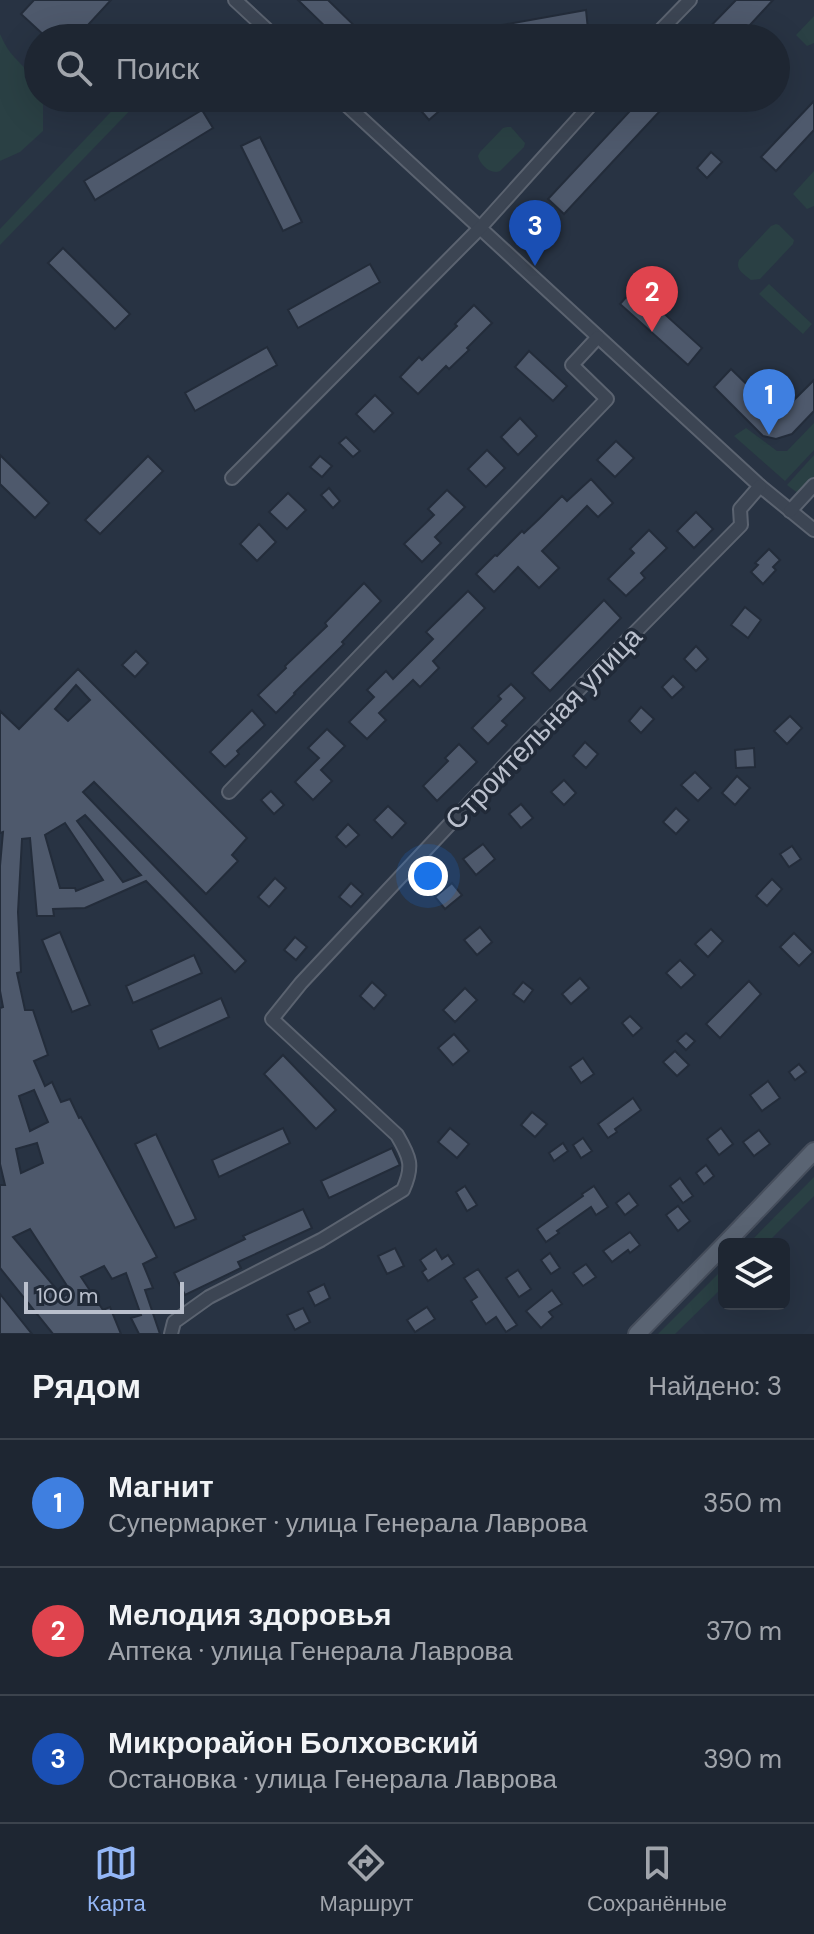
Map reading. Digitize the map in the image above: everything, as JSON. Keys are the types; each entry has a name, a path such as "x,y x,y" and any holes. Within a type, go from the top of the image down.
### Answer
{"main road":[{"path":"730,1238 814,1151"},
{"path":"637,1334 718,1250"}],"street":[{"path":"667,24 690,0"},
{"path":"239,1 262,24"},
{"path":"354,112 760,486 814,530"},
{"path":"232,478 479,229 584,112"},
{"path":"229,792 607,399 572,365 598,337"},
{"path":"790,511 814,485"},
{"name":"Строительная улица","path":"171,1334 174,1322 209,1297 321,1240 403,1190 409,1176 410,1162 397,1135 272,1019 301,983 521,748 741,525 740,509 760,486"}],"green space":[{"path":"814,16 814,43 807,46 796,35"},
{"path":"0,34 24,68 24,112 43,112 43,131 20,152 0,161"},
{"path":"111,112 128,112 0,245 0,229"},
{"path":"511,127 525,143 524,147 500,171 493,172 483,166 478,156 503,128"},
{"path":"814,171 814,206 807,209 793,194"},
{"path":"776,224 794,240 793,244 760,279 751,280 739,269 739,260"},
{"path":"769,284 812,324 803,334 759,294"},
{"path":"814,423 814,450 785,481 734,436 746,428 777,451 787,451"},
{"path":"814,455 814,478 799,494 787,485"},
{"path":"814,1177 814,1196 772,1238 754,1238"},
{"path":"718,1274 718,1292 675,1334 658,1334"}],"building":[{"path":"34,0 111,0 89,24 32,24 21,14"},
{"path":"298,0 328,0 353,24 323,24"},
{"path":"736,0 773,0 751,24 713,24"},
{"path":"586,10 587,24 507,24"},
{"path":"814,101 814,130 776,171 761,157"},
{"path":"199,112 203,112 213,128 95,200 84,181"},
{"path":"422,112 438,112 429,120"},
{"path":"629,112 659,112 564,214 548,199"},
{"path":"260,137 302,222 283,231 241,146"},
{"path":"711,152 722,162 707,178 697,168"},
{"path":"536,222 546,232 536,243 526,233"},
{"path":"63,248 130,314 115,329 48,263"},
{"path":"370,264 380,282 298,328 288,310"},
{"path":"635,287 702,348 688,365 620,304"},
{"path":"474,305 492,323 467,348 469,350 449,369 446,366 418,394 400,377 457,326 455,324"},
{"path":"267,347 277,365 195,411 185,393"},
{"path":"529,351 567,386 553,401 515,367"},
{"path":"731,369 773,410 783,411 814,380 814,411 792,434 776,439 763,436 714,387"},
{"path":"375,395 393,413 374,432 356,414"},
{"path":"520,418 537,436 518,455 501,437"},
{"path":"346,437 360,451 353,457 339,443"},
{"path":"616,441 634,458 615,477 597,460"},
{"path":"487,450 505,468 486,487 468,469"},
{"path":"0,455 49,503 35,518 0,484"},
{"path":"148,456 163,471 100,534 85,520"},
{"path":"320,456 332,466 322,477 310,467"},
{"path":"591,479 613,503 598,517 587,506 542,551 559,568 539,588 518,567 494,592 476,574 562,496 567,501"},
{"path":"329,488 340,501 333,508 321,495"},
{"path":"447,490 465,507 435,537 441,543 422,562 404,544 434,515 428,509"},
{"path":"288,493 306,510 287,529 269,512"},
{"path":"696,512 713,529 694,548 677,531"},
{"path":"259,524 276,542 257,561 240,544"},
{"path":"649,530 667,548 641,573 645,578 626,596 608,579 634,553 630,549"},
{"path":"769,549 780,560 773,567 776,570 763,584 751,572"},
{"path":"364,583 381,601 342,642 344,644 276,713 258,695 327,626 325,623"},
{"path":"468,591 485,608 433,661 439,668 420,687 413,680 379,713 386,720 367,739 349,722 374,697 367,690 386,671 393,679 433,639 426,632"},
{"path":"604,600 621,618 550,691 532,673"},
{"path":"745,607 761,620 748,638 731,625"},
{"path":"696,646 708,659 696,671 684,659"},
{"path":"136,651 148,663 135,677 122,665"},
{"path":"78,669 247,838 232,855 238,861 206,894 94,782 83,792 246,961 235,972 146,881 85,908 53,909 54,916 37,916 30,838 22,839 18,912 21,972 17,973 25,1010 33,1010 48,1055 34,1061 45,1086 52,1082 61,1102 70,1099 157,1257 143,1264 153,1288 145,1290 160,1334 139,1334 131,1318 141,1315 126,1273 112,1279 104,1266 81,1277 103,1310 110,1307 121,1334 53,1334 0,1268 0,1185 5,1185 0,1164 0,1008 3,1007 0,991 0,866 3,832 0,833 0,711 19,729","holes":["76,685 90,700 68,721 55,709","85,815 141,875 123,882 77,821","65,823 103,880 76,891 75,888 60,888 45,835","34,1090 48,1122 30,1131 19,1096","37,1143 43,1163 21,1173 16,1149","30,1229 71,1292 63,1297 13,1237"]},
{"path":"673,676 684,687 672,698 662,687"},
{"path":"511,684 525,698 502,721 507,725 488,744 472,728 501,699 498,696"},
{"path":"641,707 654,719 641,733 629,721"},
{"path":"252,710 265,725 225,767 210,752"},
{"path":"790,716 802,728 787,744 774,731"},
{"path":"327,729 345,746 321,770 332,781 313,800 295,782 319,758 308,748"},
{"path":"585,742 598,754 586,768 573,756"},
{"path":"459,744 477,762 437,801 423,786 448,761 445,758"},
{"path":"754,748 755,767 736,768 735,750"},
{"path":"695,772 711,788 698,801 681,785"},
{"path":"737,776 750,788 735,805 722,793"},
{"path":"564,780 576,793 564,805 551,792"},
{"path":"271,791 284,805 274,814 261,800"},
{"path":"521,804 533,818 521,828 509,814"},
{"path":"388,806 406,823 392,838 374,820"},
{"path":"676,808 689,820 676,834 663,822"},
{"path":"348,824 359,835 346,847 336,837"},
{"path":"483,844 495,859 476,875 463,859"},
{"path":"792,846 801,859 789,867 780,854"},
{"path":"275,878 286,888 269,907 258,897"},
{"path":"772,879 782,889 767,906 756,896"},
{"path":"351,883 363,894 351,907 339,897"},
{"path":"452,883 462,895 445,909 435,897"},
{"path":"480,927 492,942 477,955 464,940"},
{"path":"711,929 723,941 708,957 695,944"},
{"path":"60,932 90,1005 72,1012 42,940"},
{"path":"794,933 813,952 799,966 780,947"},
{"path":"295,937 307,947 296,960 284,950"},
{"path":"194,955 202,973 133,1003 126,986"},
{"path":"680,960 695,975 681,988 666,973"},
{"path":"580,978 589,988 571,1004 562,994"},
{"path":"749,981 761,994 720,1038 706,1024"},
{"path":"372,982 386,995 374,1009 360,996"},
{"path":"523,982 533,990 524,1002 513,994"},
{"path":"465,988 477,1000 455,1022 443,1010"},
{"path":"221,998 229,1017 159,1049 151,1030"},
{"path":"630,1016 642,1028 633,1036 622,1023"},
{"path":"686,1033 695,1041 686,1050 677,1041"},
{"path":"454,1034 469,1051 453,1065 438,1048"},
{"path":"675,1051 689,1065 677,1076 663,1062"},
{"path":"283,1055 336,1110 316,1129 264,1074"},
{"path":"583,1058 594,1074 581,1083 570,1067"},
{"path":"799,1064 806,1072 795,1080 789,1072"},
{"path":"768,1081 780,1098 762,1111 750,1095"},
{"path":"633,1098 641,1110 608,1138 598,1124"},
{"path":"532,1112 547,1124 535,1137 521,1125"},
{"path":"283,1128 290,1143 219,1177 212,1160"},
{"path":"450,1128 469,1144 457,1158 438,1142"},
{"path":"721,1128 733,1144 719,1155 707,1139"},
{"path":"759,1130 770,1144 754,1156 743,1142"},
{"path":"156,1134 196,1219 175,1228 135,1144"},
{"path":"583,1138 592,1151 581,1158 573,1145"},
{"path":"563,1143 568,1151 554,1161 549,1153"},
{"path":"392,1148 400,1165 329,1198 321,1181"},
{"path":"706,1165 714,1176 704,1184 696,1173"},
{"path":"680,1178 693,1196 683,1203 670,1186"},
{"path":"465,1186 477,1205 467,1211 456,1192"},
{"path":"594,1186 608,1207 596,1215 591,1207 546,1242 537,1229"},
{"path":"629,1193 638,1205 625,1215 616,1203"},
{"path":"678,1206 690,1221 678,1231 666,1215"},
{"path":"303,1209 312,1228 238,1262 241,1268 185,1295 174,1273 245,1239 243,1236"},
{"path":"630,1232 640,1245 612,1262 603,1251"},
{"path":"395,1248 404,1266 387,1274 378,1256"},
{"path":"436,1249 442,1259 448,1255 454,1264 428,1281 422,1272 426,1269 420,1260"},
{"path":"550,1253 560,1268 551,1274 541,1260"},
{"path":"586,1264 596,1277 583,1286 573,1273"},
{"path":"478,1269 517,1325 506,1332 496,1317 486,1324 471,1301 477,1297 464,1278"},
{"path":"518,1270 531,1289 519,1297 506,1278"},
{"path":"324,1284 330,1298 315,1306 308,1292"},
{"path":"552,1290 562,1304 549,1312 553,1317 541,1328 526,1311"},
{"path":"0,1294 32,1334 0,1334"},
{"path":"427,1307 435,1319 415,1332 407,1320"},
{"path":"303,1308 310,1322 295,1330 287,1315"}],"place":[{"name":"Микрорайон Болховский","path":"535,266"},
{"name":"Мелодия здоровья","path":"652,332"},
{"name":"Магнит","path":"769,435"}]}
